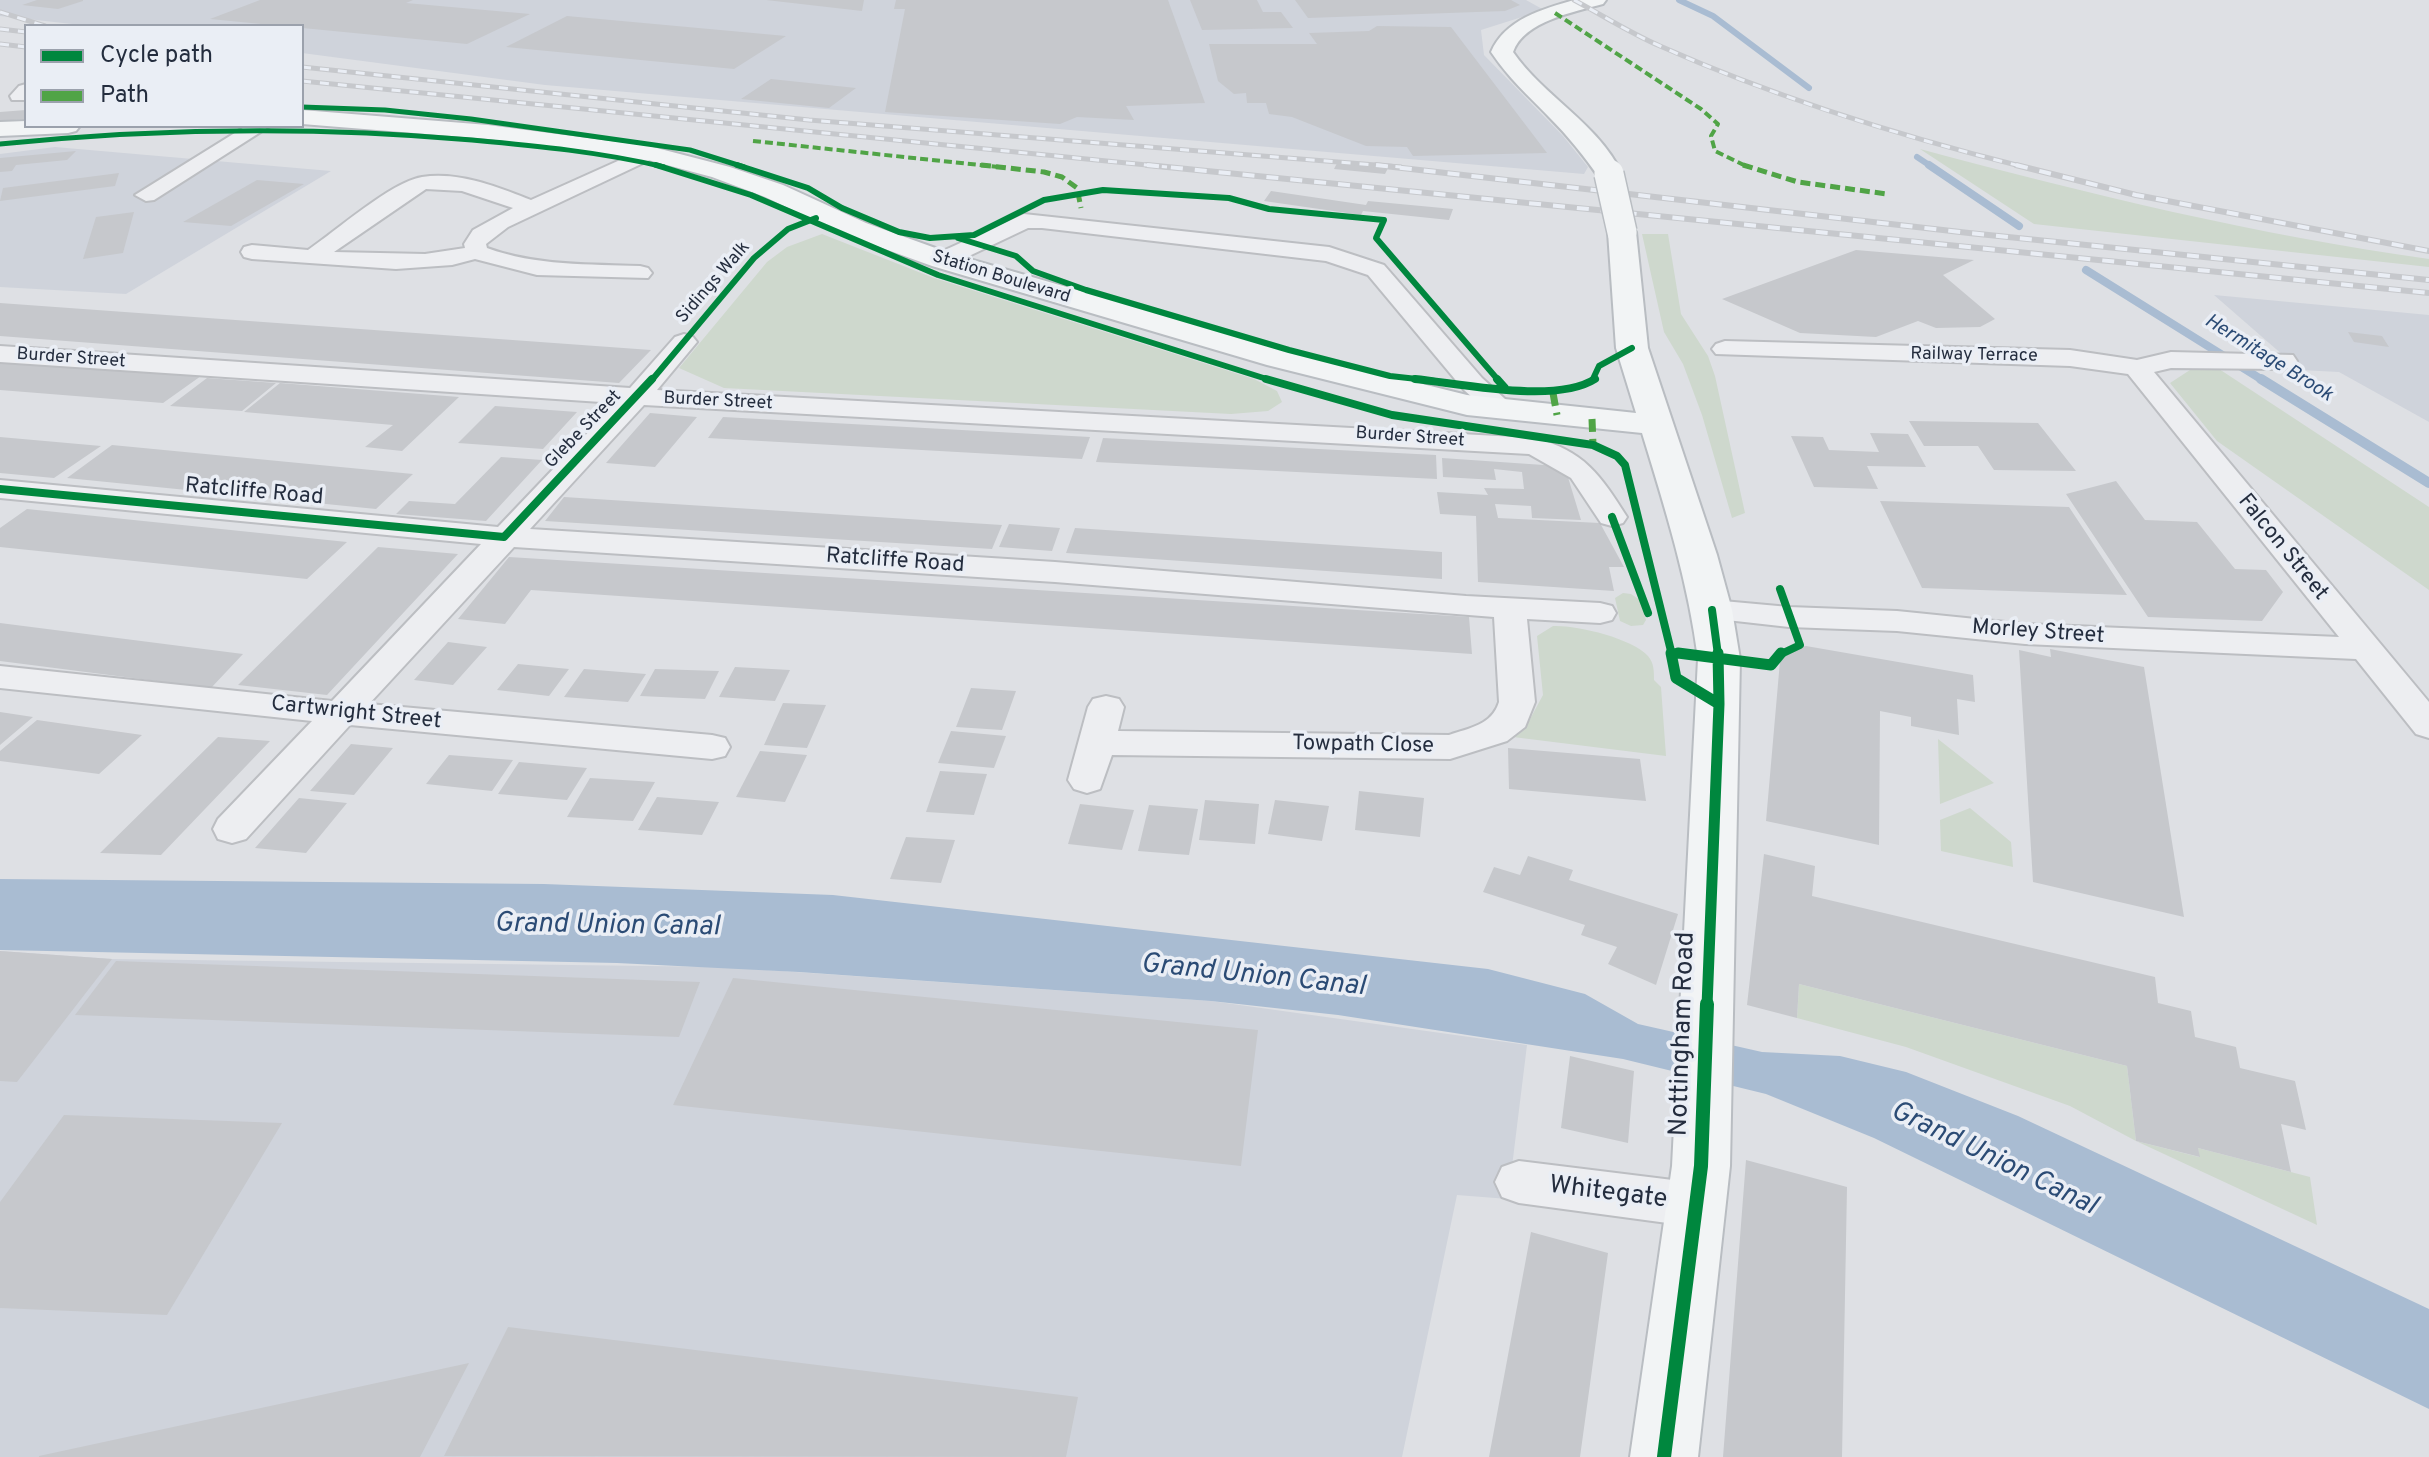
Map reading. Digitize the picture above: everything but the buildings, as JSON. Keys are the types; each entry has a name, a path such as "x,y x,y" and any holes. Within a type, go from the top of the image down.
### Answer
{"main road":[{"name":"Nottingham Road","path":"1596,0 1555,13 1517,30 1504,43 1502,52 1518,76 1557,111 1605,165 1609,174 1622,232 1632,348 1712,610 1719,659 1699,1185 1664,1457"},
{"name":"Station Boulevard","path":"304,117 488,132 649,153 721,172 774,191 856,229 956,265 1278,358 1467,405 1658,425"},
{"path":"0,129 46,128"},
{"path":"0,137 25,130"}],"street":[{"path":"146,195 257,128"},
{"path":"477,252 475,244 481,235 531,207 649,153"},
{"path":"314,256 420,183 452,185 496,194 531,207"},
{"path":"956,265 1030,235 1079,227 1329,254 1376,270 1473,384 1502,409"},
{"path":"252,252 427,261 458,259 477,252 493,259 532,266 640,273"},
{"name":"Glebe Street","path":"232,829 636,398 684,342"},
{"name":"Railway Terrace","path":"1725,349 2070,358 2137,368 2171,360 2284,361"},
{"name":"Burder Street","path":"0,354 636,398 1534,446 1585,459 1587,476 1612,517"},
{"name":"Falcon Street","path":"2137,368 2429,726"},
{"path":"1293,431 1298,402"},
{"name":"Ratcliffe Road","path":"0,489 504,537 1055,572 1510,609 1600,613"},
{"name":"Towpath Close","path":"1096,743 1450,747 1494,733 1512,719 1517,702 1510,609"},
{"name":"Morley Street","path":"1712,610 1789,617 1897,621 2025,634 2365,649"},
{"name":"Cartwright Street","path":"0,677 340,713 712,747"},
{"path":"1087,780 1106,707"},
{"name":"Whitegate","path":"1519,1182 1699,1185"}],"shaded area":[{"path":"0,0 1526,0 1544,10 1481,30 1484,55 1563,136 1588,167 1584,174 545,85 304,53 304,24 72,24 0,16"},
{"path":"55,147 331,171 126,294 0,287 0,154"},
{"path":"1920,149 2173,212 2301,238 2429,259 2429,267 2034,224"},
{"path":"822,234 934,278 1254,379 1277,391 1282,402 1268,411 1231,414 724,388 679,368 767,262 787,247"},
{"path":"1642,234 1668,234 1681,314 1708,356 1715,376 1745,513 1732,518 1702,415 1683,364 1664,332"},
{"path":"2214,295 2429,315 2429,422 2339,372 2300,370"},
{"path":"2216,367 2429,507 2429,590 2217,441 2170,383 2190,370"},
{"path":"1623,593 1640,600 1646,620 1643,625 1631,626 1620,621 1615,598"},
{"path":"1553,626 1603,634 1630,644 1648,656 1653,664 1654,680 1661,687 1666,756 1513,737 1529,721 1543,695 1537,636"},
{"path":"1938,739 1994,783 1940,804"},
{"path":"1970,808 2011,842 2013,867 1941,851 1940,820"},
{"path":"0,951 112,959 724,967 1211,1001 1527,1045 1508,1199 1457,1195 1402,1457 0,1457"},
{"path":"1799,984 2127,1066 2136,1141 2070,1106 1906,1047 1797,1018"},
{"path":"2136,1141 2199,1157 2198,1148 2310,1177 2317,1225"}],"water":[{"name":"Grand Union Canal","path":"0,879 544,884 833,895 1488,969 1585,994 1638,1024 1762,1052 1840,1056 1906,1072 2018,1116 2429,1309 2429,1409 1874,1138 1766,1094 1623,1059 1338,1015 1211,1001 799,972 617,963 0,950"}],"waterway":[{"name":"Hermitage Brook","path":"1679,0 1713,16 1809,88"},
{"name":"Hermitage Brook","path":"1917,157 1929,165"},
{"name":"Hermitage Brook","path":"1929,165 2019,226"},
{"name":"Hermitage Brook","path":"2086,270 2264,381"},
{"name":"Hermitage Brook","path":"2261,379 2429,483"}],"railway":[{"path":"1574,0 1649,41 1794,99 1885,129 2024,167"},
{"path":"0,12 39,24"},
{"path":"0,29 24,32"},
{"path":"0,44 24,47"},
{"path":"304,67 809,120 1376,165"},
{"path":"304,81 1167,167"},
{"path":"1147,165 2429,293"},
{"path":"1376,165 1401,167"},
{"path":"1376,165 1969,233 2429,280"},
{"path":"2016,165 2024,167"},
{"path":"2024,167 2136,195 2429,251"}],"marked path":[{"path":"1555,13 1701,109 1718,124 1711,136 1715,151 1734,162 1798,182 1887,194"},
{"path":"753,141 1044,172 1062,177 1077,188 1081,208"},
{"path":"1553,393 1557,415"},
{"path":"1592,419 1593,445"}],"cycle path":[{"path":"304,107 385,110 471,119 690,150 808,188 842,208 899,232 930,238 974,235 1044,200 1103,190 1229,198 1269,209 1384,220 1376,238 1505,388"},
{"path":"0,144 181,131 302,130 509,143 636,161 686,173 751,195 938,275 1337,401 1392,415 1593,445 1617,456 1625,465 1664,614 1676,678 1719,704"},
{"name":"Sidings Walk","path":"0,489 504,537 636,398 754,258 788,229 816,218"},
{"path":"958,238 1016,256 1033,271 1086,290 1289,350 1390,376 1553,393 1585,385 1595,379 1599,366 1632,348"},
{"path":"1612,517 1648,613"},
{"path":"1673,652 1771,665 1782,651 1800,645 1780,589"},
{"path":"1664,1457 1701,1166 1719,704 1719,659 1712,610"}]}
